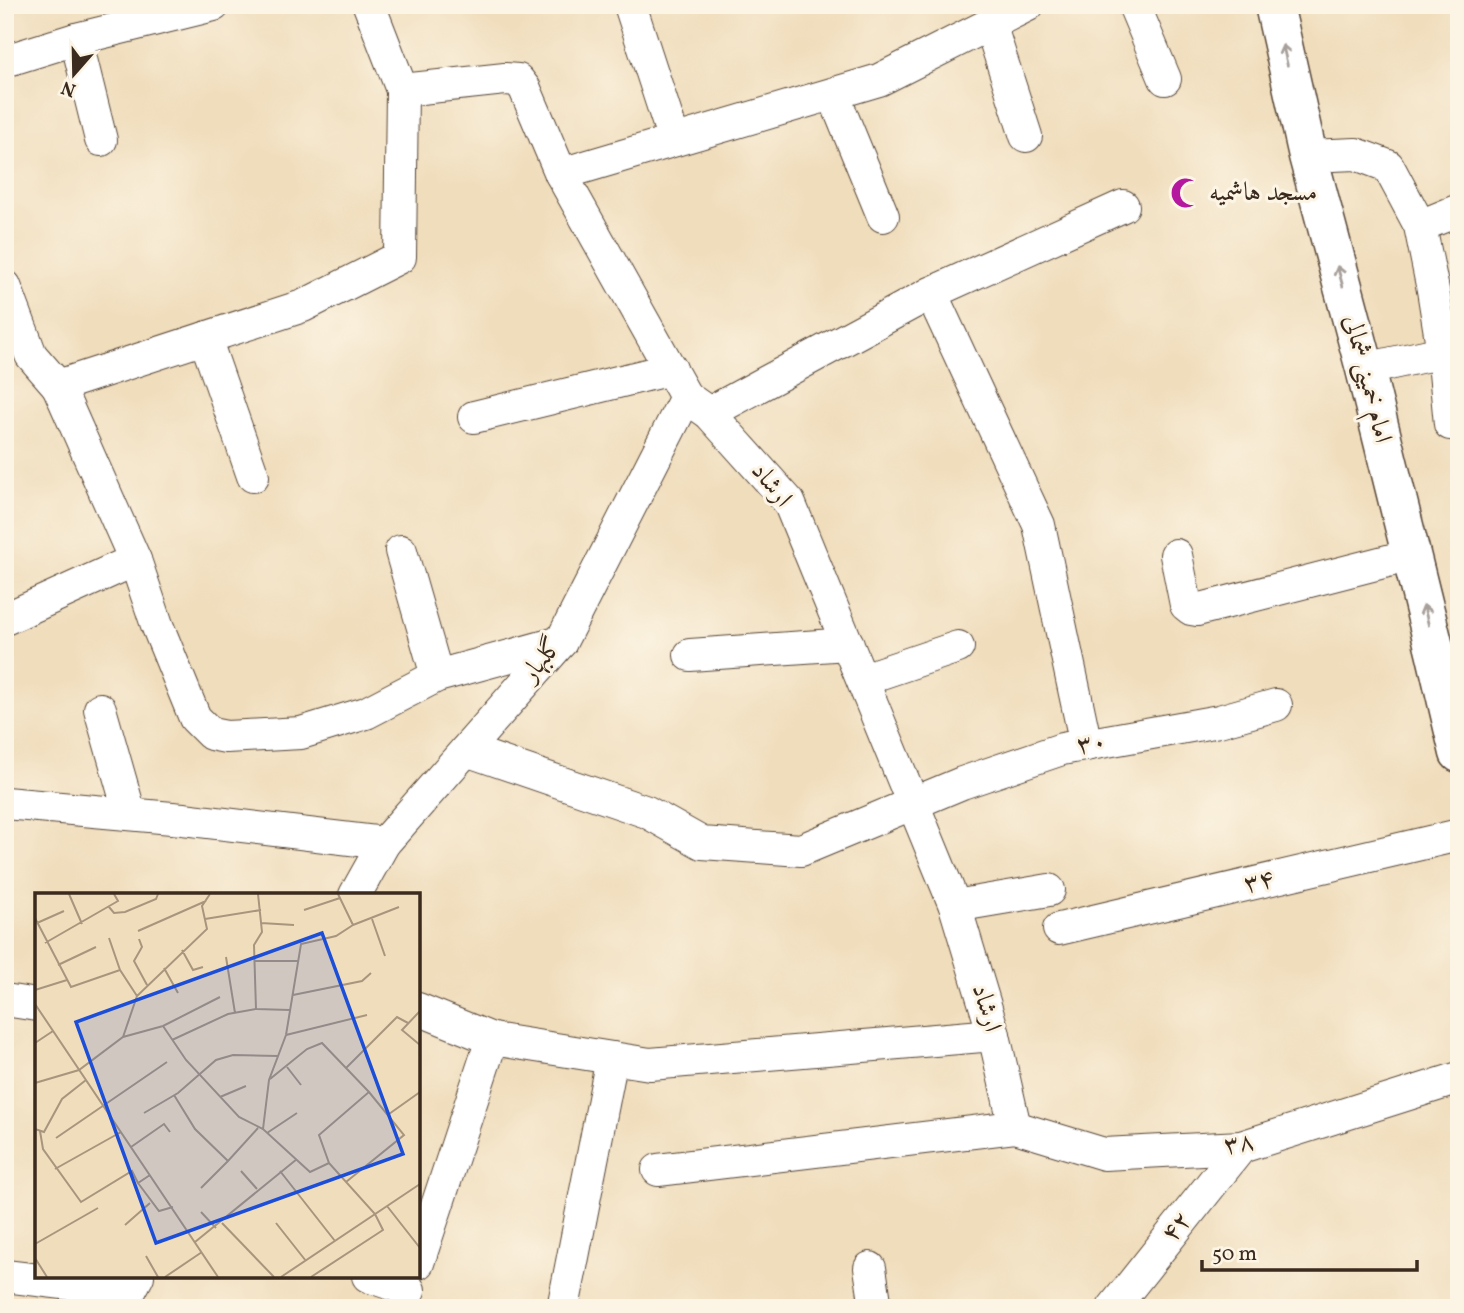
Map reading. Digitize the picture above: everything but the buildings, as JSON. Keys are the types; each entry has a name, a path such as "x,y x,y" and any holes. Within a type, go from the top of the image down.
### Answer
{"main road":[{"name":"امام خمینی شمالی","path":"1274,5 1308,156 1411,555 1447,649 1459,753"}],"street":[{"path":"58,386 303,306 400,257 402,90 369,5"},
{"path":"630,5 674,140"},
{"path":"561,174 879,80 1028,5"},
{"path":"1134,5 1166,79"},
{"path":"5,61 76,39 205,7"},
{"path":"990,24 1026,136"},
{"path":"76,39 100,140"},
{"name":"ارشاد","path":"402,90 505,79 518,80 525,89 561,174 671,369 698,405 789,502 956,906 994,1035 1015,1127"},
{"path":"833,94 883,216"},
{"path":"1308,156 1356,154 1388,166 1420,226 1443,352 1450,424 1459,423"},
{"path":"698,405 931,293 1123,206"},
{"path":"1420,226 1459,210"},
{"path":"5,286 31,355 58,386 135,560 157,625 195,718 211,734 226,737 301,733 366,713 437,676 561,642"},
{"path":"931,293 1039,525 1086,745"},
{"path":"205,338 253,476"},
{"path":"1365,369 1443,352"},
{"path":"474,417 671,369"},
{"name":"گلبهار","path":"356,893 384,843 561,642 698,405"},
{"path":"401,551 437,676"},
{"path":"1176,555 1186,605 1197,610 1411,555"},
{"path":"5,619 135,560"},
{"path":"690,655 848,644"},
{"path":"863,679 958,647"},
{"name":"۳۰","path":"466,750 647,812 702,843 801,850 962,783 1062,749 1219,721 1276,705"},
{"path":"100,709 130,814"},
{"path":"5,803 130,814 384,843"},
{"name":"۳۴","path":"1059,929 1459,835"},
{"path":"956,906 1049,890"},
{"path":"5,1000 35,1005"},
{"path":"420,1010 492,1040 650,1063 994,1035"},
{"path":"420,1257 492,1040"},
{"path":"563,1308 612,1058"},
{"name":"۳۸","path":"1015,1127 1104,1154 1241,1147 1459,1078"},
{"path":"658,1170 1015,1127"},
{"name":"۴۲","path":"1113,1308 1241,1147"},
{"path":"870,1268 876,1308"},
{"path":"5,1276 130,1291 137,1278"},
{"path":"379,1278 411,1284"}],"place":[{"name":"مسجد هاشمیه","path":"1186,193"}]}
